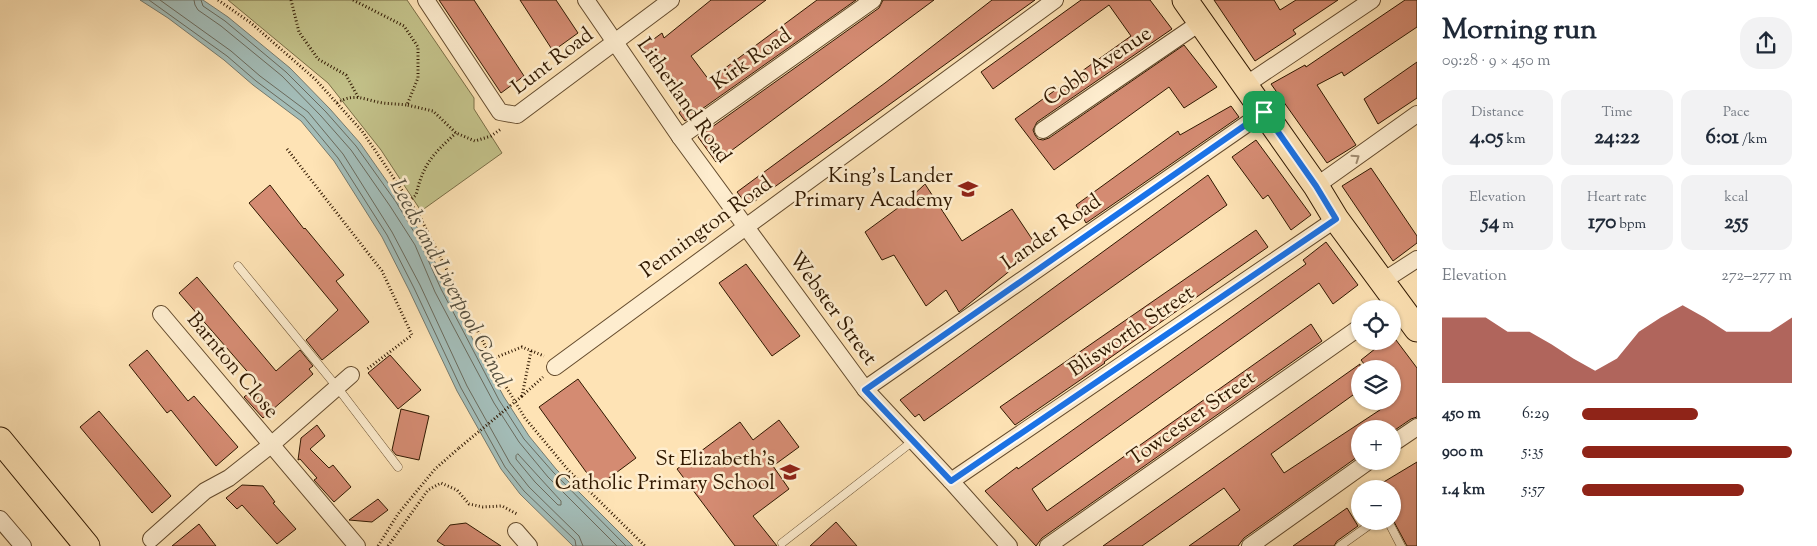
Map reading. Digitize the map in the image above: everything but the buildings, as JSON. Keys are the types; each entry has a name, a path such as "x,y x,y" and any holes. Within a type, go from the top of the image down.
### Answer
{"main road":[{"path":"1185,0 1316,186 1389,297 1417,329"},
{"path":"0,440 87,546"}],"street":[{"name":"Lunt Road","path":"426,0 500,112 517,115 671,0"},
{"name":"Litherland Road","path":"586,0 680,137 746,226"},
{"name":"Kirk Road","path":"680,137 873,0"},
{"name":"Pennington Road","path":"555,367 1055,0"},
{"path":"1244,86 1372,0"},
{"name":"Cobb Avenue","path":"1043,130 1201,22"},
{"name":"Lander Road","path":"865,390 1264,112"},
{"path":"1316,186 1417,114"},
{"name":"Blisworth Street","path":"951,481 1336,219"},
{"name":"Webster Street","path":"746,226 865,390 1009,546"},
{"path":"1389,297 1417,259"},
{"name":"Barnton Close","path":"161,314 357,546"},
{"name":"Towcester Street","path":"1048,546 1351,333"},
{"name":"Barnton Close","path":"151,539 205,491 229,478 271,445 351,375"},
{"path":"1401,438 1417,427"},
{"path":"1250,546 1356,470"},
{"path":"0,519 23,546"},
{"path":"520,525 528,546"}],"lane":[{"path":"238,266 337,387 398,467"},
{"path":"782,543 913,441"},
{"path":"1340,546 1362,530"},
{"path":"1393,530 1402,546"}],"path":[{"path":"218,0 252,24 315,79 362,131 409,201 438,250 492,359 525,418 569,471 644,546"},
{"path":"291,0 299,32 318,59 346,75 358,96"},
{"path":"353,0 404,26 418,46 418,78 408,105"},
{"path":"336,103 345,98 358,96 382,103 408,105 433,112 456,133 474,141 491,136 517,115"},
{"path":"409,201 416,195 420,176 433,154 456,133"},
{"path":"287,149 382,271 412,335 360,374 351,375"},
{"path":"378,546 398,514 435,468 555,367 549,358 522,347 492,359"},
{"path":"522,396 531,351"},
{"path":"388,546 428,490 441,484 457,490 469,504 483,507 502,506 518,514 520,525"}],"shaded area":[{"path":"228,0 407,0 474,98 474,109 502,153 421,211 381,150 328,83"}],"water":[{"path":"140,0 203,0 228,17 290,68 330,109 360,143 425,240 464,323 504,397 529,436 556,469 633,546 573,546 520,494 501,469 457,391 382,237 334,161 301,121 253,85 224,60 168,18"}],"place":[{"name":"King's Lander Primary Academy","path":"968,189"},
{"name":"St Elizabeth's Catholic Primary School","path":"790,472"}],"route":[{"path":"1264,112 1316,186 1336,219 951,481 865,390 1150,191 1264,112"}],"water label":[{"name":"Leeds and Liverpool Canal","path":"449,284"}]}
